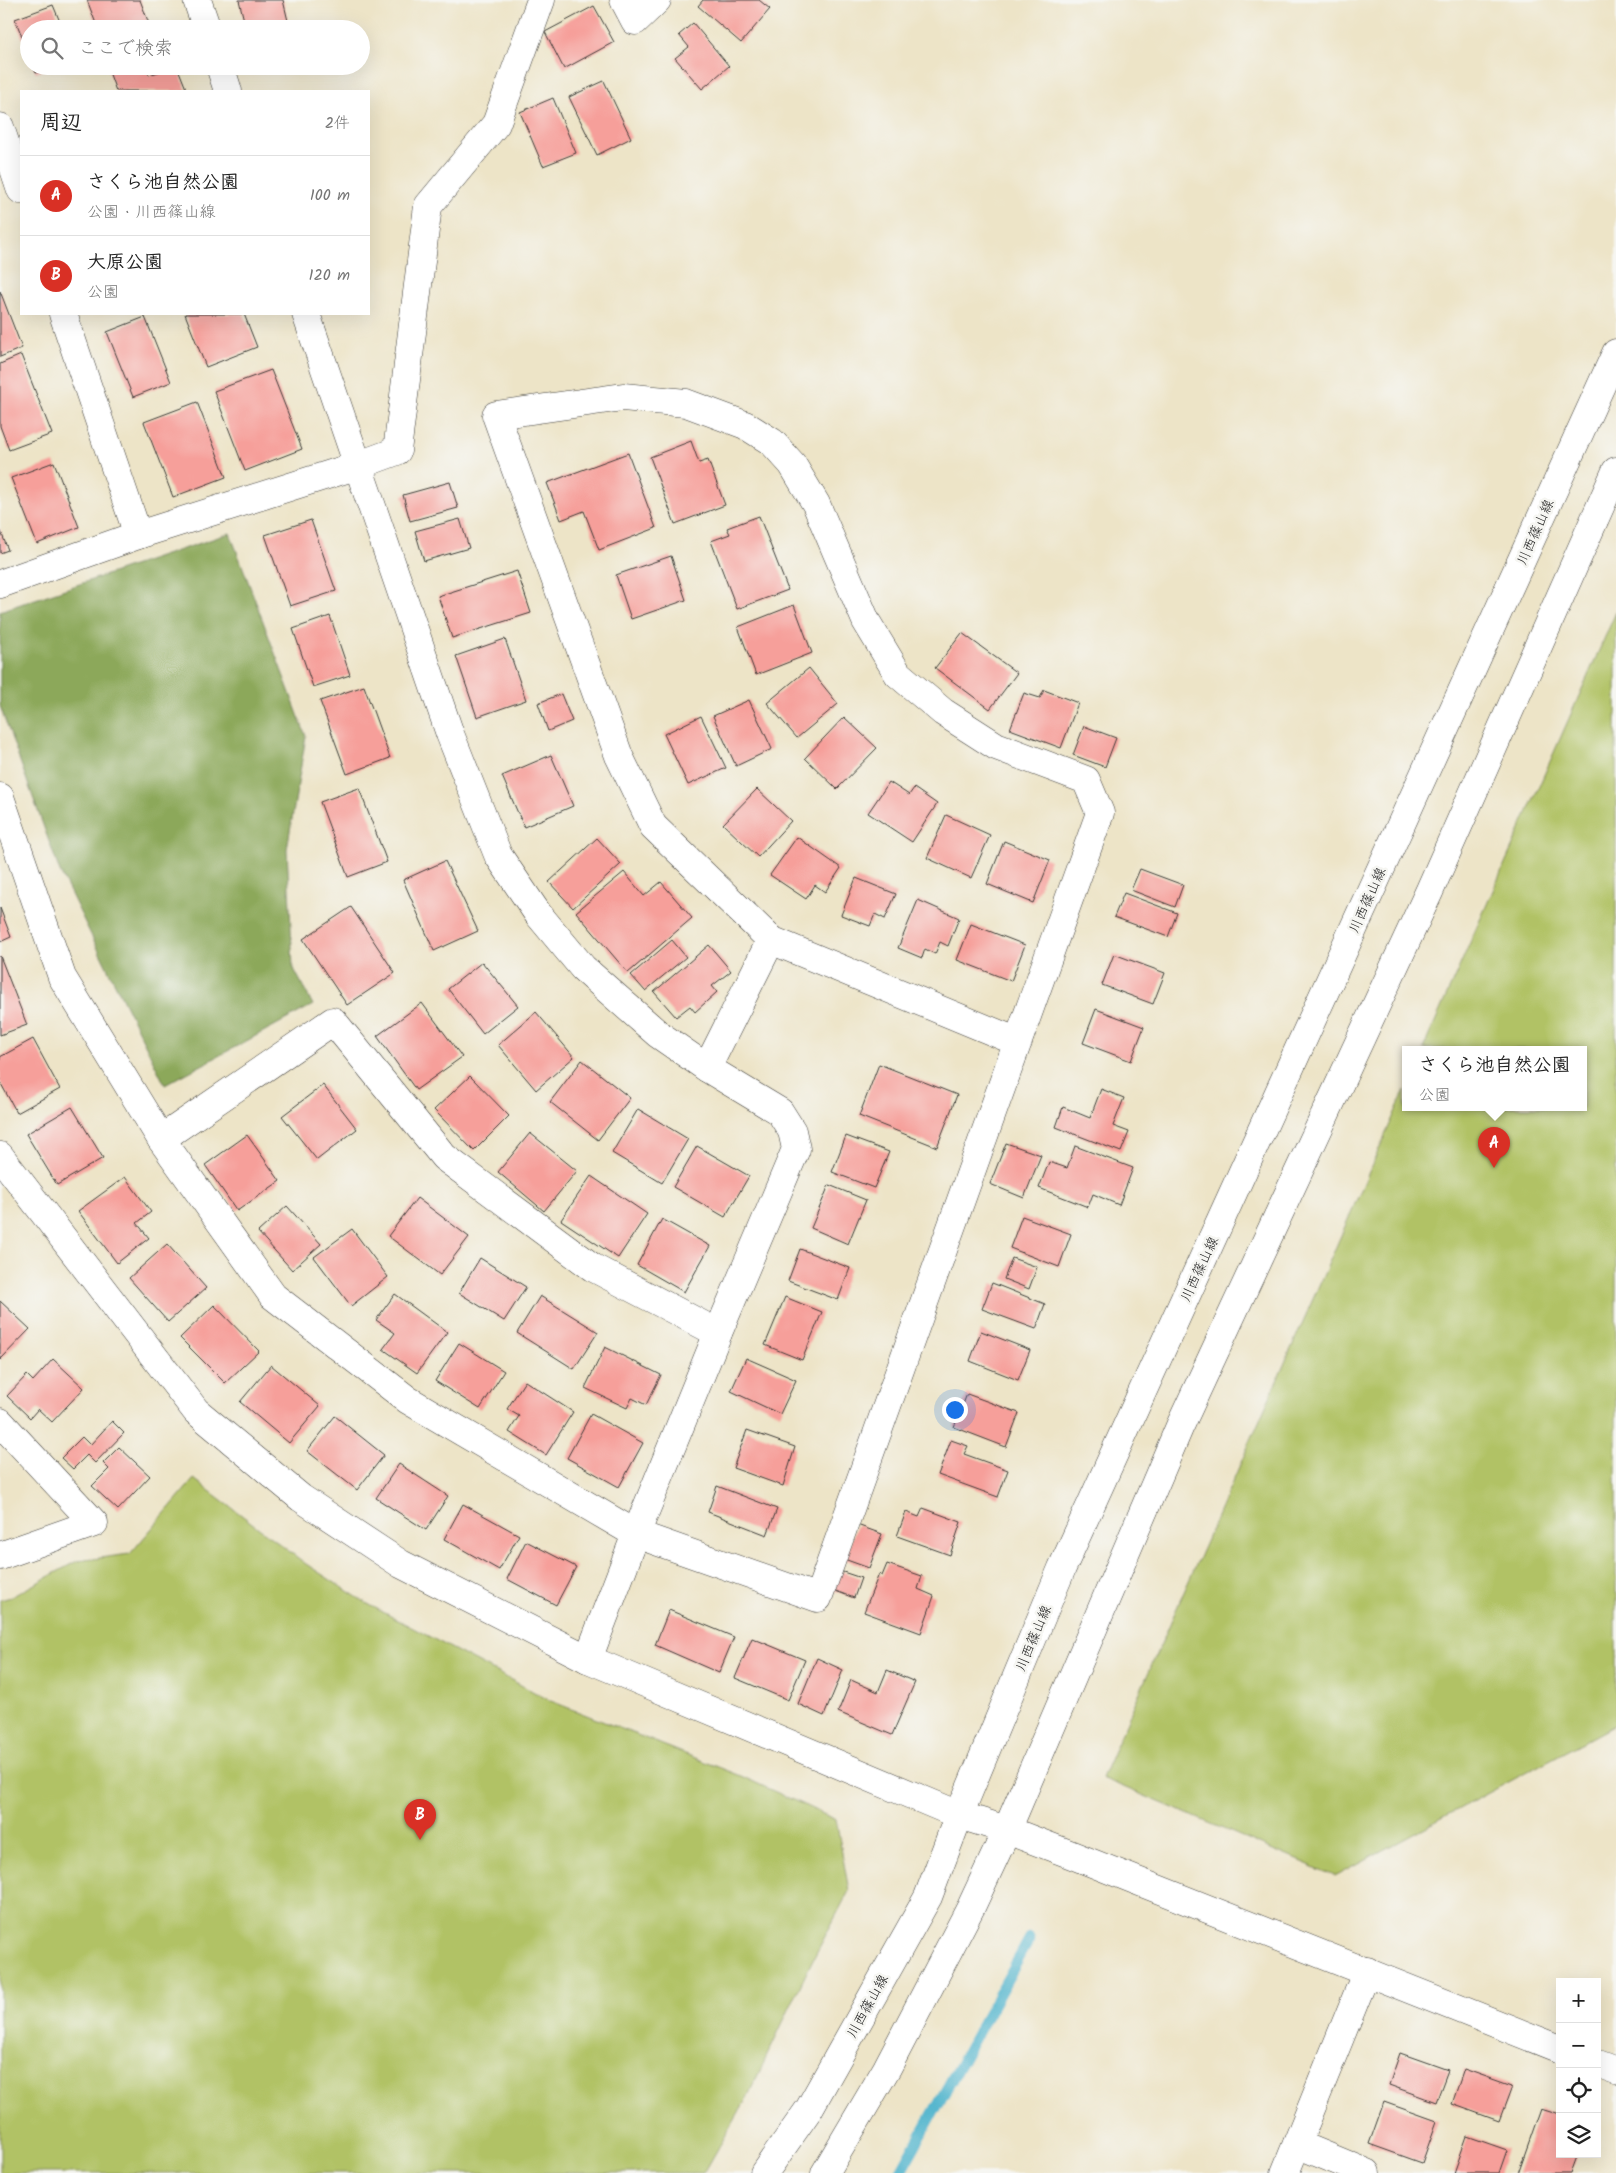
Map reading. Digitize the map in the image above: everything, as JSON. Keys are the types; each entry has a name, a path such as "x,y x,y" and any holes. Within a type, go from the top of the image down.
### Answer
{"street":[{"path":"197,0 204,20"},
{"path":"0,584 138,535 359,465 397,451 428,206 496,124 541,0"},
{"path":"624,0 635,21 657,0"},
{"path":"223,75 228,90"},
{"path":"0,127 20,187"},
{"path":"63,315 138,535"},
{"path":"306,315 450,734 498,855 538,914 583,968 658,1034 707,1068 780,1112 792,1131 796,1149 636,1534 588,1659"},
{"name":"川西篠山線","path":"764,2173 809,2109 928,1897 959,1815 1062,1568 1616,353"},
{"path":"0,797 62,977 161,1139 273,1296 408,1400 636,1534 818,1598 1018,1042 1100,812 1086,780 996,746 942,712 898,674 866,621 816,504 792,464 772,442 745,425 686,403 623,397 496,415 619,756 653,826 771,940 1018,1042"},
{"path":"825,2173 887,2068 971,1907 1007,1830 1180,1426 1429,892 1616,471"},
{"path":"707,1068 771,940"},
{"path":"161,1139 332,1021 444,1157 592,1267 718,1333"},
{"path":"0,1156 196,1410 301,1498 401,1564 588,1659 959,1815 1007,1830 1556,2047"},
{"path":"0,1422 94,1523 0,1556"},
{"path":"1285,2173 1366,1971"},
{"path":"1601,2065 1616,2071"},
{"path":"1296,2144 1367,2173"}],"green space":[{"path":"230,533 306,736 287,849 293,967 313,1005 165,1085 60,872 0,706 0,611"},
{"path":"1616,612 1616,1724 1335,1876 1102,1778 1402,1097 1402,1111 1587,1111 1587,1046 1424,1046"},
{"path":"194,1479 306,1564 366,1603 477,1662 551,1701 741,1776 836,1820 849,1891 812,1961 747,2098 704,2173 0,2173 0,1600 11,1597 77,1561 130,1554"}],"building":[{"path":"87,0 140,0 148,20 95,20"},
{"path":"239,0 283,0 288,20 244,20"},
{"path":"703,0 759,0 770,9 741,43 698,6"},
{"path":"53,5 59,20 20,20 20,32 15,19"},
{"path":"594,6 614,42 564,69 545,32"},
{"path":"693,23 729,66 702,89 675,58 689,47 679,35"},
{"path":"110,75 181,75 187,90 116,90"},
{"path":"604,81 631,138 597,155 569,97"},
{"path":"553,98 576,153 543,166 520,112"},
{"path":"0,291 22,348 0,357"},
{"path":"185,315 244,315 257,347 206,367"},
{"path":"145,317 171,382 133,397 107,332"},
{"path":"21,355 52,434 9,450 0,426 0,364"},
{"path":"271,370 302,449 245,471 214,391"},
{"path":"197,402 226,477 173,497 144,422"},
{"path":"691,441 699,463 708,460 725,505 675,524 650,457"},
{"path":"628,453 656,528 599,550 584,511 561,520 547,483"},
{"path":"54,462 79,527 37,544 11,478"},
{"path":"450,482 458,508 410,521 403,495"},
{"path":"759,516 788,590 737,609 711,541 730,534 727,528"},
{"path":"460,519 469,548 424,561 415,531"},
{"path":"311,520 336,591 290,606 265,535"},
{"path":"0,529 8,550 0,553"},
{"path":"671,556 686,600 631,619 616,575"},
{"path":"517,571 531,613 452,638 438,596"},
{"path":"794,605 812,653 756,675 738,627"},
{"path":"330,616 350,675 313,687 293,629"},
{"path":"962,633 1017,673 990,709 935,668"},
{"path":"505,639 526,700 477,717 456,656"},
{"path":"809,668 838,704 797,738 767,703"},
{"path":"364,686 390,758 347,774 320,701"},
{"path":"1044,690 1078,703 1061,748 1010,729 1024,693 1040,698"},
{"path":"561,694 572,721 548,731 538,703"},
{"path":"749,700 772,749 736,766 713,716"},
{"path":"701,716 726,768 688,785 664,734"},
{"path":"844,717 877,748 837,789 805,758"},
{"path":"1084,726 1116,738 1105,767 1073,755"},
{"path":"551,755 573,806 524,827 502,776"},
{"path":"889,782 909,795 914,788 937,804 912,842 868,813"},
{"path":"359,788 387,862 348,877 320,802"},
{"path":"757,789 791,821 758,857 723,824"},
{"path":"946,815 990,835 971,878 927,858"},
{"path":"797,837 841,868 825,892 815,885 806,899 770,875"},
{"path":"597,838 621,864 573,908 549,882"},
{"path":"1004,841 1050,860 1033,903 987,884"},
{"path":"445,861 478,931 434,951 403,880"},
{"path":"1140,869 1183,885 1175,907 1131,890"},
{"path":"624,872 644,896 661,882 692,918 628,973 576,912"},
{"path":"856,878 896,894 885,919 875,914 870,926 841,915"},
{"path":"1124,893 1177,913 1168,937 1114,917"},
{"path":"918,900 959,918 948,946 940,942 935,954 925,949 922,958 898,948"},
{"path":"351,907 395,973 347,1005 303,939"},
{"path":"0,908 11,937 0,942"},
{"path":"971,924 1025,945 1011,981 957,960"},
{"path":"672,940 686,957 645,991 631,975"},
{"path":"709,945 731,971 712,986 717,992 695,1012 690,1006 676,1017 654,992"},
{"path":"1114,954 1165,973 1153,1004 1102,985"},
{"path":"0,956 27,1025 0,1035"},
{"path":"482,962 518,1006 483,1034 448,989"},
{"path":"422,1003 462,1057 416,1090 377,1036"},
{"path":"1096,1009 1144,1027 1131,1061 1083,1043"},
{"path":"536,1012 574,1057 536,1090 498,1045"},
{"path":"33,1039 60,1089 17,1113 0,1082 0,1057"},
{"path":"582,1060 630,1098 598,1140 550,1102"},
{"path":"879,1064 957,1095 937,1147 859,1116"},
{"path":"470,1076 509,1116 474,1151 434,1110"},
{"path":"323,1085 357,1129 317,1160 282,1116"},
{"path":"1101,1089 1124,1098 1113,1126 1129,1132 1121,1152 1056,1127 1063,1107 1090,1118"},
{"path":"72,1107 103,1158 57,1185 26,1134"},
{"path":"638,1109 688,1139 662,1183 612,1153"},
{"path":"530,1133 577,1171 544,1211 498,1172"},
{"path":"247,1135 280,1181 237,1211 205,1165"},
{"path":"846,1136 889,1152 874,1188 832,1172"},
{"path":"1006,1143 1041,1155 1024,1198 990,1184"},
{"path":"697,1146 749,1176 725,1217 673,1187"},
{"path":"1075,1146 1133,1168 1119,1205 1093,1194 1088,1207 1039,1188 1049,1162 1067,1168"},
{"path":"591,1176 647,1214 618,1258 561,1220"},
{"path":"125,1177 151,1212 137,1223 149,1238 117,1263 78,1211"},
{"path":"829,1185 866,1200 848,1244 811,1228"},
{"path":"417,1198 469,1237 440,1275 388,1236"},
{"path":"287,1206 321,1244 292,1270 258,1232"},
{"path":"1022,1216 1071,1234 1059,1267 1010,1248"},
{"path":"662,1219 710,1246 684,1292 637,1265"},
{"path":"352,1229 388,1277 351,1306 314,1257"},
{"path":"167,1244 206,1288 168,1322 129,1278"},
{"path":"800,1249 850,1268 838,1300 788,1281"},
{"path":"480,1258 526,1287 504,1321 459,1293"},
{"path":"1012,1258 1037,1267 1029,1289 1004,1279"},
{"path":"992,1283 1045,1304 1036,1329 982,1309"},
{"path":"395,1294 447,1332 417,1373 383,1349 395,1333 376,1320"},
{"path":"540,1296 598,1332 574,1369 517,1333"},
{"path":"785,1297 822,1312 802,1360 765,1345"},
{"path":"0,1301 30,1329 0,1360"},
{"path":"214,1305 259,1351 225,1383 180,1338"},
{"path":"981,1331 1030,1350 1018,1380 970,1361"},
{"path":"459,1343 504,1371 480,1409 435,1381"},
{"path":"605,1347 661,1375 646,1405 632,1398 627,1408 585,1388"},
{"path":"746,1358 796,1380 780,1414 731,1391"},
{"path":"53,1359 84,1388 52,1422 38,1409 30,1418 7,1396 27,1375 33,1381"},
{"path":"271,1365 320,1406 289,1443 240,1402"},
{"path":"525,1381 573,1412 546,1455 509,1432 519,1416 507,1409"},
{"path":"967,1394 1019,1413 1006,1447 954,1427"},
{"path":"591,1414 643,1443 619,1487 567,1458"},
{"path":"335,1416 384,1455 357,1490 307,1451"},
{"path":"112,1421 124,1433 95,1463 87,1455 73,1469 61,1458 82,1437 90,1445"},
{"path":"747,1430 795,1447 783,1486 733,1468"},
{"path":"951,1440 968,1446 964,1454 1008,1470 998,1497 938,1475"},
{"path":"119,1447 150,1476 118,1510 92,1486 109,1469 103,1463"},
{"path":"399,1464 448,1496 426,1530 376,1498"},
{"path":"717,1486 777,1509 767,1535 708,1512"},
{"path":"463,1504 519,1535 499,1570 444,1539"},
{"path":"923,1508 961,1522 950,1555 897,1536 906,1512 919,1517"},
{"path":"857,1525 882,1534 869,1568 844,1559"},
{"path":"526,1541 576,1567 556,1605 507,1579"},
{"path":"887,1564 922,1576 918,1589 934,1596 921,1633 864,1612 879,1574 882,1576"},
{"path":"840,1571 861,1578 854,1598 833,1590"},
{"path":"669,1610 734,1637 719,1673 655,1645"},
{"path":"752,1638 805,1660 788,1700 735,1678"},
{"path":"817,1658 843,1670 824,1716 798,1704"},
{"path":"887,1670 915,1682 892,1735 838,1712 851,1680 878,1692"},
{"path":"1400,2053 1448,2070 1436,2102 1389,2085"},
{"path":"1464,2069 1512,2086 1499,2121 1452,2104"},
{"path":"1384,2102 1437,2121 1422,2163 1369,2144"},
{"path":"1541,2108 1556,2113 1556,2158 1577,2158 1571,2173 1518,2173"},
{"path":"1467,2136 1507,2150 1499,2173 1454,2173"}],"waterway":[{"path":"900,2173 1030,1938"}],"place":[{"name":"さくら池自然公園","path":"1494,1168"},
{"name":"大原公園","path":"420,1840"}]}
